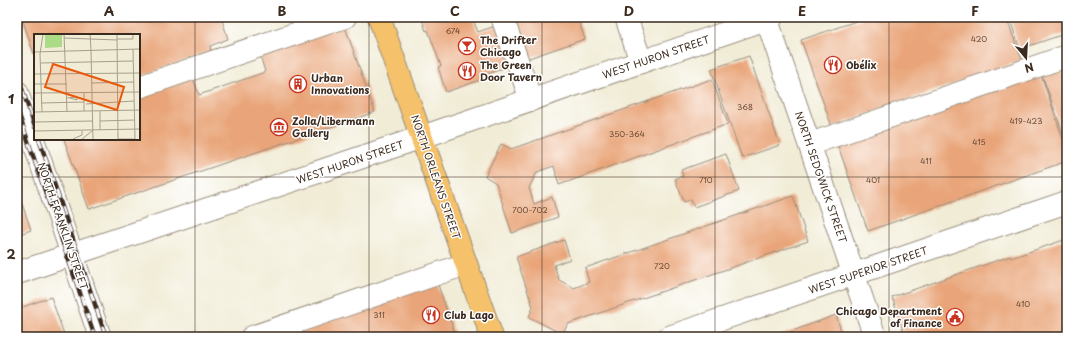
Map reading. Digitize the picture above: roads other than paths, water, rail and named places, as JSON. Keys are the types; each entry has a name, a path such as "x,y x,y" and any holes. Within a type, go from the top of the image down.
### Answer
{"main road":[{"name":"NORTH ORLEANS STREET","path":"379,17 492,337"}],"street":[{"path":"140,86 345,17"},
{"path":"502,17 531,100"},
{"path":"626,17 641,62"},
{"name":"WEST HURON STREET","path":"17,273 422,138 769,18"},
{"name":"NORTH SEDGWICK STREET","path":"769,18 875,337"},
{"path":"810,144 1067,56"},
{"name":"NORTH FRANKLIN STREET","path":"17,92 100,337"},
{"name":"WEST SUPERIOR STREET","path":"670,337 1067,202"},
{"path":"252,337 466,264"}],"railway":[{"path":"17,74 34,124"},
{"path":"17,109 95,337"},
{"path":"39,140 106,337"}],"place":[{"name":"The Drifter Chicago","path":"467,46"},
{"name":"Obélix","path":"833,65"},
{"name":"The Green Door Tavern","path":"467,71"},
{"name":"Urban Innovations","path":"298,84"},
{"name":"Zolla/Libermann Gallery","path":"279,127"},
{"name":"Club Lago","path":"431,315"},
{"name":"Chicago Department of Finance","path":"955,317"}]}
